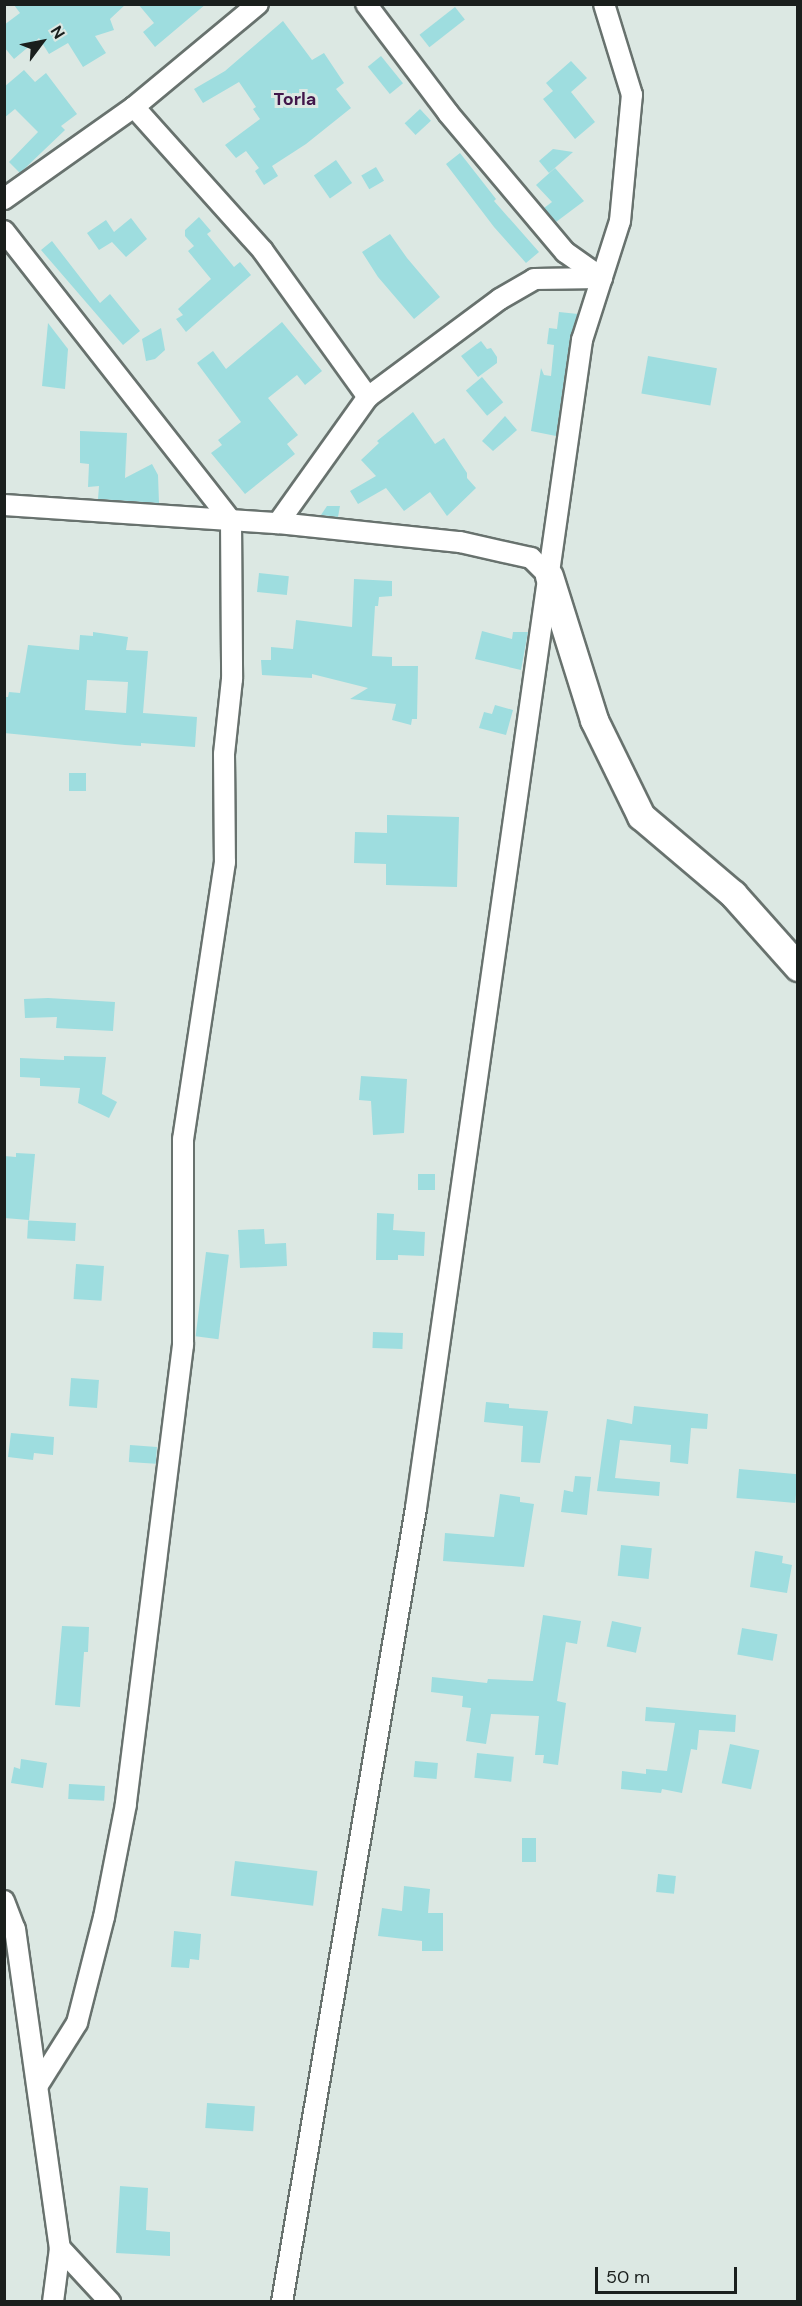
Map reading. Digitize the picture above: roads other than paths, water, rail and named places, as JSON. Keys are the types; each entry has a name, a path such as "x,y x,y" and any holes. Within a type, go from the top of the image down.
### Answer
{"street":[{"path":"4,199 134,107 258,4"},
{"path":"366,4 448,113 565,252 602,278"},
{"path":"282,2301 416,1508 582,340 620,221 632,95 604,4"},
{"path":"134,107 263,251 368,397"},
{"path":"4,231 231,520 232,679 224,754 225,862 183,1139 183,1345 126,1804 104,1917 76,2023 38,2085"},
{"path":"278,523 368,397 500,299 534,279 602,278"},
{"path":"4,505 278,523 460,542 531,558 549,576 594,720 641,816 733,894 798,967"},
{"path":"4,1900 15,1929 60,2248 53,2301"},
{"path":"60,2248 110,2301"}],"district":[{"name":"Torla","path":"295,99"}]}
